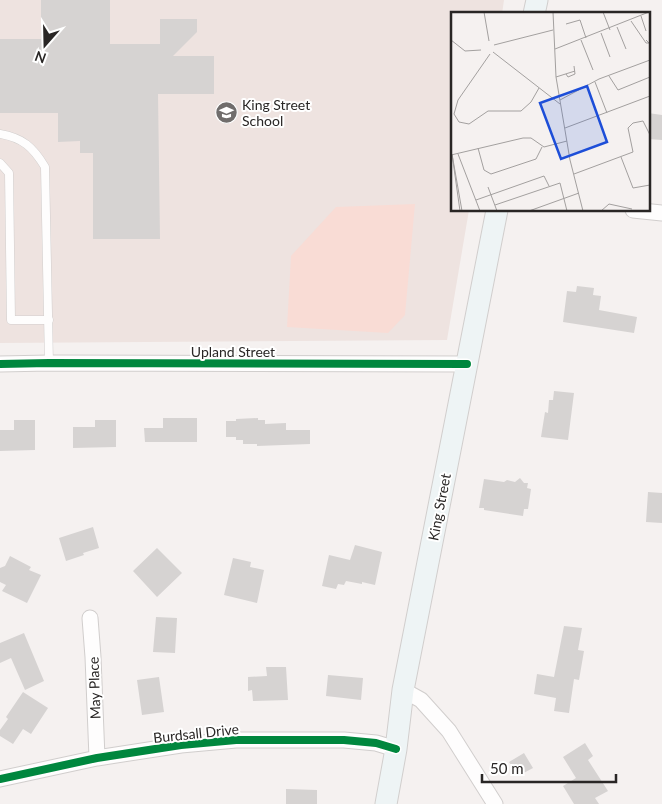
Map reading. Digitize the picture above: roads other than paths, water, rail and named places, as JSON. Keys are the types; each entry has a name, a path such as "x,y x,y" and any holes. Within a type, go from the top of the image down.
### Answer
{"main road":[{"name":"King Street","path":"386,804 396,749 403,690 497,211"}],"street":[{"path":"643,211 662,213"},
{"name":"Upland Street","path":"0,364 467,364"},
{"name":"May Place","path":"90,618 97,758"},
{"path":"403,690 421,700 449,731 495,804"},
{"name":"Burdsall Drive","path":"0,779 97,758 181,745 236,740 344,740 376,743 396,749"}],"lane":[{"path":"0,134 23,142 35,150 45,167 49,363"},
{"path":"0,163 9,172 11,320 48,320"}],"place":[{"name":"King Street School","path":"226,112"}]}
